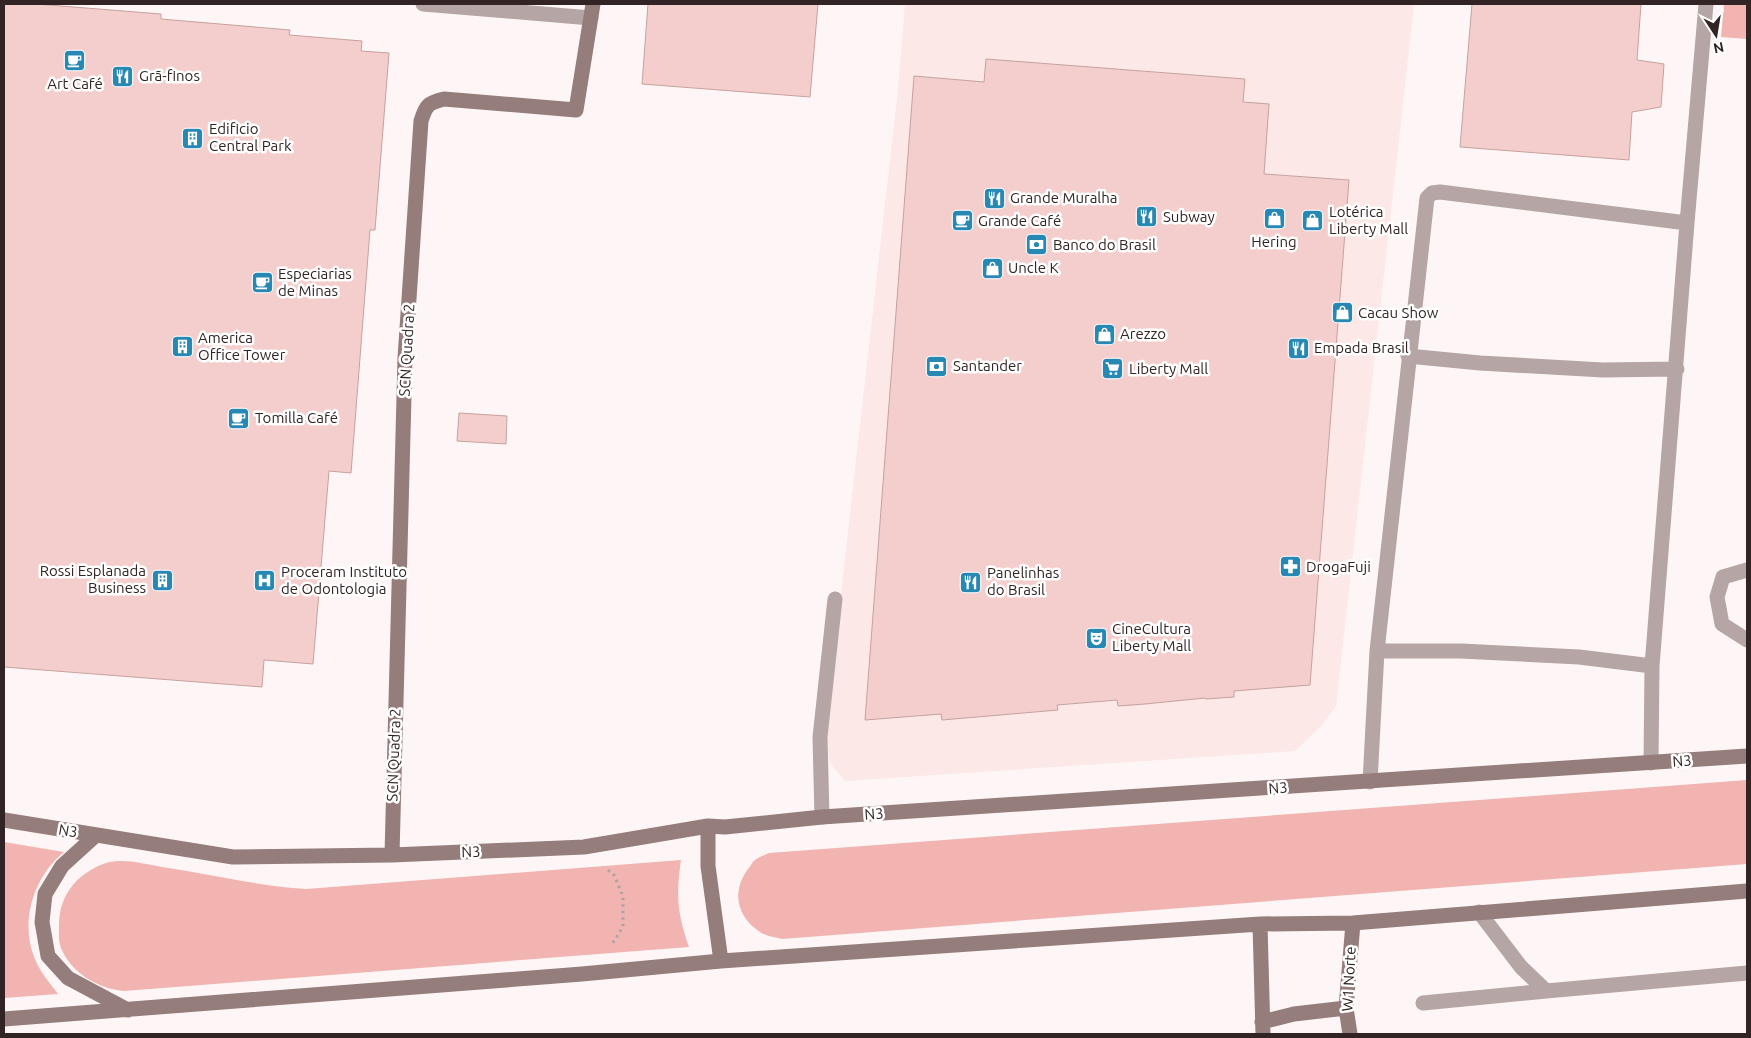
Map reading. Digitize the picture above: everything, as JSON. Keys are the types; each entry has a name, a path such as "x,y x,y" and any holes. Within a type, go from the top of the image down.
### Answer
{"main road":[{"name":"SCN Quadra 2","path":"392,855 406,358 421,120 431,102 444,99 576,110 592,11"},
{"name":"N3","path":"4,820 233,857 392,855 584,847 708,826 725,827 822,817 1747,756"},
{"path":"708,826 708,866 721,961"},
{"path":"95,836 62,866 45,894 42,922 48,956 68,978 128,1010"},
{"path":"4,1019 582,974 721,961 1260,924 1353,923 1747,891"},
{"name":"W1 Norte","path":"1350,1034 1346,1008 1353,923"},
{"path":"1260,924 1262,1028 1294,1014 1346,1008"}],"lane":[{"path":"423,4 592,11"},
{"path":"1651,763 1652,666 1706,4"},
{"path":"1370,782 1376,651 1427,198 1432,193 1440,192 1687,223"},
{"path":"1408,356 1480,363 1603,370 1677,369"},
{"path":"1747,570 1723,577 1717,597 1722,624 1747,640"},
{"path":"822,817 820,736 835,599"},
{"path":"1376,651 1461,651 1579,657 1652,666"},
{"path":"1479,912 1521,967 1546,991"},
{"path":"1423,1003 1747,972"}],"path":[{"path":"582,974 603,956 623,927 623,896 614,876 584,847"}],"shaded area":[{"name":"Liberty Mall","path":"905,4 1414,4 1336,706 1320,727 1295,751 845,781 829,762 827,718 898,89"},
{"path":"1724,4 1747,4 1747,39 1721,37"},
{"path":"1747,780 1747,864 782,939 762,933 752,926 746,919 739,904 739,886 748,869 754,861 769,853"},
{"path":"4,842 64,852 53,862 37,887 29,915 30,945 35,959 45,977 58,994 4,998"},
{"path":"681,860 678,884 679,904 682,924 689,947 124,991 105,987 79,972 66,957 59,942 60,915 63,902 69,890 77,880 100,865 120,861 252,883 306,889"}],"building":[{"path":"4,4 36,4 161,14 161,19 290,30 289,35 362,41 361,51 389,53 375,230 370,230 351,473 329,471 313,664 264,660 262,687 4,667"},
{"path":"648,4 818,4 810,97 642,84"},
{"path":"1472,4 1641,4 1637,60 1664,64 1661,107 1632,112 1629,160 1460,147"},
{"name":"Liberty Mall","path":"986,59 1245,79 1243,102 1269,104 1264,174 1349,180 1310,685 1234,691 1234,697 1118,706 1117,700 1057,705 1058,710 942,720 941,714 865,720 914,76 984,82"},
{"path":"459,413 507,416 506,444 457,441"}],"place":[{"name":"Art Café","path":"75,61"},
{"name":"Grã-finos","path":"123,76"},
{"name":"Edificio Central Park","path":"193,138"},
{"name":"Grande Muralha","path":"994,198"},
{"name":"Subway","path":"1147,217"},
{"name":"Hering","path":"1274,219"},
{"name":"Grande Café","path":"962,221"},
{"name":"Lotérica Liberty Mall","path":"1313,221"},
{"name":"Banco do Brasil","path":"1037,245"},
{"name":"Uncle K","path":"992,268"},
{"name":"Especiarias de Minas","path":"262,283"},
{"name":"Cacau Show","path":"1342,313"},
{"name":"Arezzo","path":"1104,334"},
{"name":"America Office Tower","path":"182,347"},
{"name":"Empada Brasil","path":"1298,348"},
{"name":"Santander","path":"937,366"},
{"name":"Liberty Mall","path":"1113,369"},
{"name":"Tomilla Café","path":"239,418"},
{"name":"DrogaFuji","path":"1290,567"},
{"name":"Rossi Esplanada Business","path":"162,580"},
{"name":"Proceram Instituto de Odontologia","path":"265,581"},
{"name":"Panelinhas do Brasil","path":"971,582"},
{"name":"CineCultura Liberty Mall","path":"1096,638"}]}
